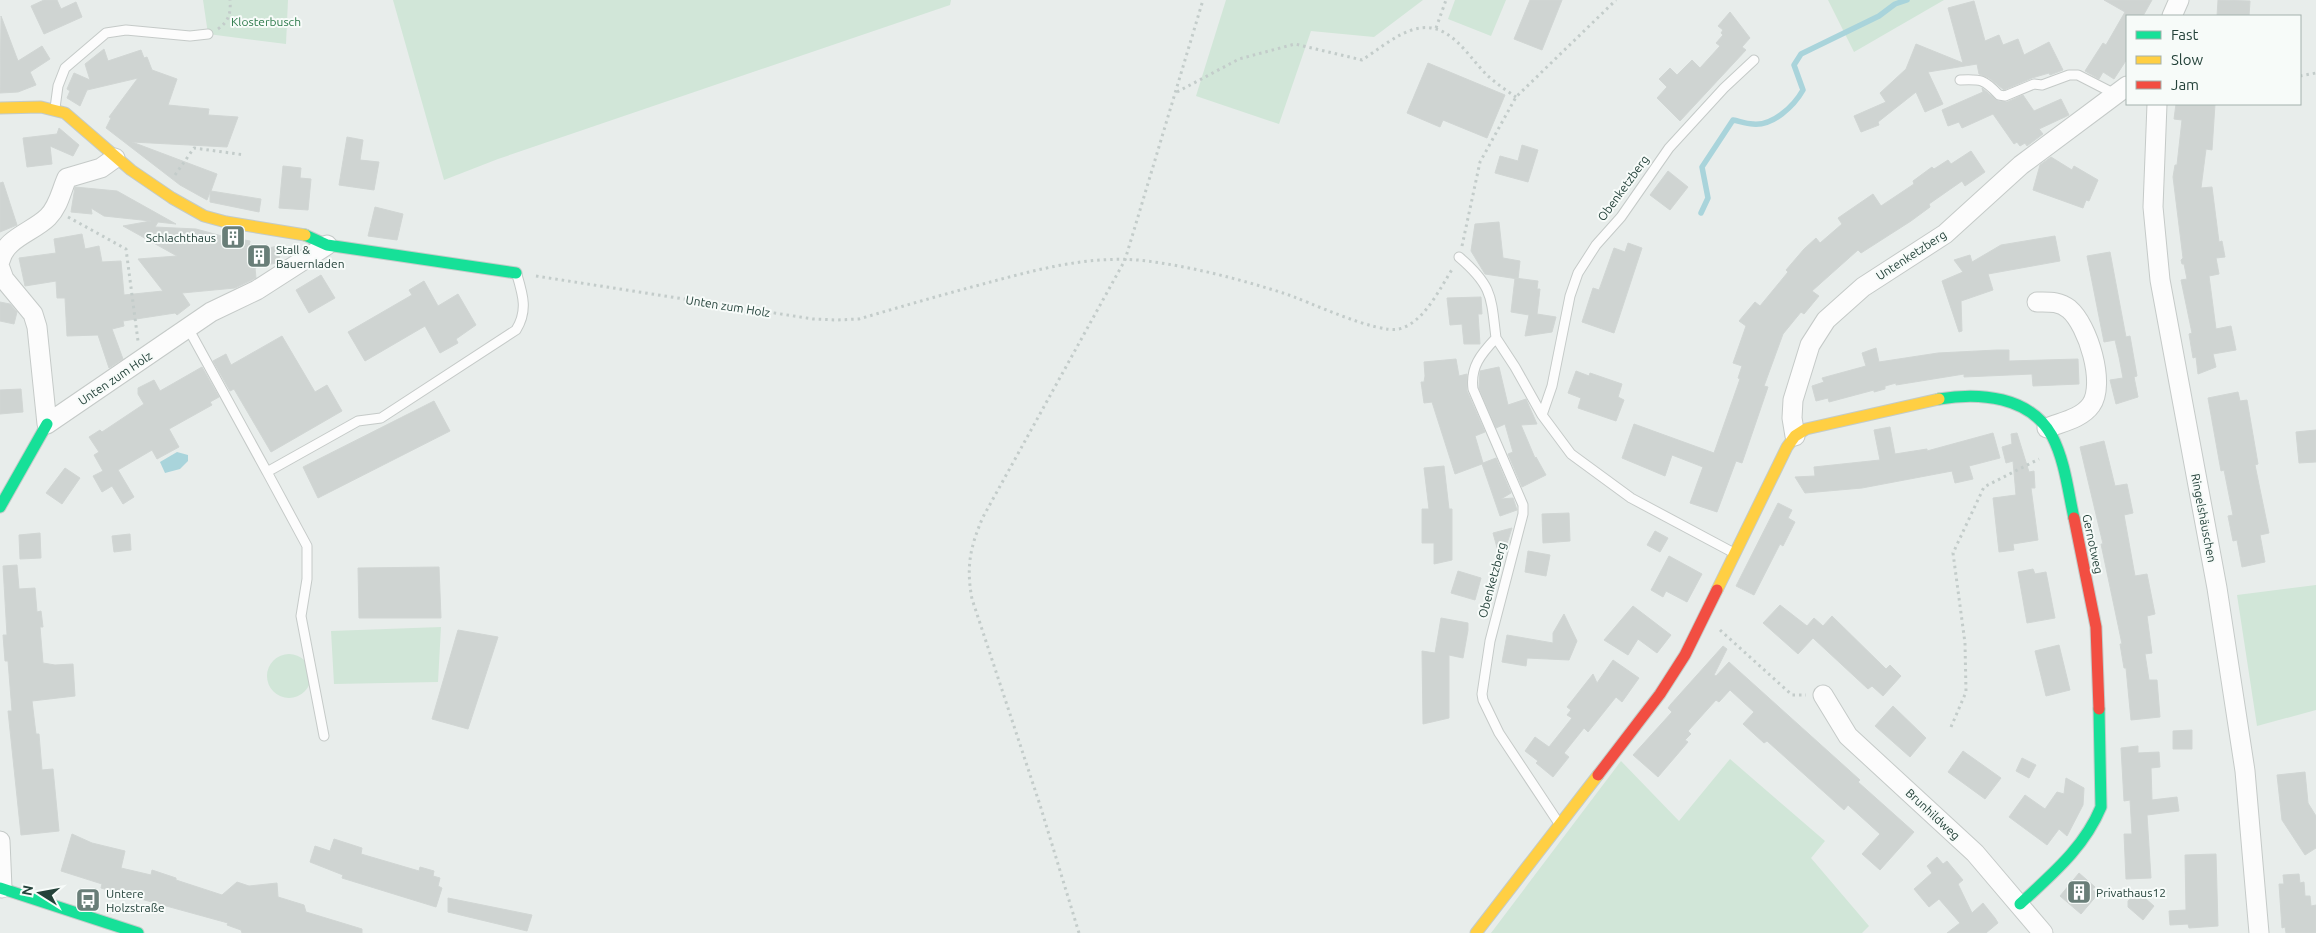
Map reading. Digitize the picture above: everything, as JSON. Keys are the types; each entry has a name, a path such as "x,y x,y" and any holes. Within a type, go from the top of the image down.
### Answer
{"street":[{"path":"2172,15 2179,0"},
{"name":"Untenketzberg","path":"1795,436 1792,418 1793,400 1810,345 1826,320 1863,287 1945,234 2020,165 2121,90"},
{"name":"Ringelshäuschen","path":"2157,105 2153,207 2160,280 2217,588 2246,771 2259,933"},
{"path":"0,108 55,108 65,113 89,132 115,158 163,192 204,216 226,222 303,234 327,245 516,273"},
{"path":"0,507 47,424 37,327 33,314 4,279 0,260 9,244 48,217 54,209 67,178 101,168 115,158"},
{"name":"Unten zum Holz","path":"47,424 212,312 264,286 327,245"},
{"path":"2037,302 2054,301 2069,309 2079,322 2089,340 2096,382 2095,394 2091,405 2086,410 2047,428"},
{"name":"Gernotweg","path":"1795,436 1806,429 1934,400 1967,396 2009,402 2027,410 2047,428 2058,449 2091,602 2098,646 2101,807 2096,824 2078,849 2020,904"},
{"path":"1476,933 1660,694 1685,655 1734,553 1795,436"},
{"name":"Brunhildweg","path":"1823,695 1848,736 1975,853 2043,933"},
{"path":"0,841 1,888 138,933"}],"lane":[{"path":"55,108 58,86 65,68 106,32 120,30 190,36 208,34"},
{"name":"Obenketzberg","path":"1542,415 1552,386 1570,296 1578,273 1596,245 1621,217 1669,148 1724,88 1754,60"},
{"name":"Untenketzberg","path":"1960,80 1976,79 1990,84 1998,95 2004,96 2034,84 2042,85 2069,75 2078,75 2121,90"},
{"path":"1459,257 1476,272 1487,286 1492,298 1496,338 1542,415 1570,454 1631,498 1670,521 1734,553"},
{"path":"267,472 358,421 381,418 516,330 524,305 524,296 516,273"},
{"path":"188,328 306,546 307,579 301,616 324,736"},
{"name":"Obenketzberg","path":"1496,338 1477,361 1472,379 1473,389 1523,505 1523,514 1490,642 1483,680 1483,700 1499,733 1559,824"}],"path":[{"path":"208,34 221,27 228,20 230,0"},
{"path":"1079,933 1040,805 972,599 968,569 972,546 983,517 1125,260 1203,0"},
{"path":"1436,28 1446,0"},
{"path":"1459,257 1467,232 1480,162 1516,97 1616,0"},
{"path":"1176,92 1239,59 1295,44 1362,60 1408,32 1416,29 1436,28 1454,39 1489,77 1516,97"},
{"path":"2301,76 2316,73"},
{"path":"163,192 194,148 245,154"},
{"path":"54,209 126,249 140,361"},
{"name":"Unten zum Holz","path":"516,273 813,319 836,320 859,318 1028,272 1080,262 1125,260 1172,264 1212,273 1285,294 1362,322 1392,329 1410,324 1416,319 1428,305 1459,257"},
{"path":"1951,727 1966,692 1965,643 1953,553 1984,487 2058,449"},
{"path":"1705,616 1792,695 1823,695"}],"green space":[{"name":"Klosterbusch","path":"203,0 288,0 286,44 208,34"},
{"path":"393,0 951,0 950,5 498,159 444,180"},
{"path":"1226,0 1423,0 1374,37 1311,31 1279,124 1196,96"},
{"path":"1455,0 1506,0 1491,36 1448,19"},
{"path":"1828,0 1944,0 1854,52"},
{"path":"2316,585 2316,710 2257,726 2237,595"},
{"path":"441,627 438,682 334,684 331,631"},
{"path":"289,654 301,658 307,664 311,676 307,688 301,694 289,698 277,694 271,688 267,676 271,664 277,658"},
{"path":"1730,759 1825,841 1811,858 1869,926 1862,933 1491,933 1621,761 1679,821"}],"water":[{"path":"177,452 188,455 188,461 180,469 165,473 160,462"}],"building":[{"path":"44,0 57,0 61,9 76,2 82,17 44,34 31,6"},
{"path":"1530,0 1562,0 1542,50 1514,39"},
{"path":"2104,0 2152,0 2144,15 2126,15 2126,61 2114,79 2103,72 2099,79 2085,71 2103,43 2106,45 2125,12"},
{"path":"2218,0 2250,1 2249,15 2217,15"},
{"path":"1974,1 1985,41 1999,35 2003,45 2018,39 2024,55 2049,42 2063,70 2050,75 2049,73 2032,78 2004,90 1989,78 1979,74 1977,64 1928,72 1943,104 1925,112 1916,92 1878,122 1879,125 1861,132 1854,116 1886,102 1880,93 1906,69 1916,44 1963,63 1948,8"},
{"path":"1730,12 1750,38 1742,47 1746,50 1680,121 1657,98 1667,87 1659,79 1670,68 1677,75 1692,60 1700,68 1720,46 1716,43 1723,35 1721,33 1723,30 1718,26"},
{"path":"1,16 18,61 42,46 50,59 30,72 36,85 18,92 0,93"},
{"path":"104,49 108,61 141,50 144,58 147,57 152,70 177,79 168,105 209,109 208,115 238,117 227,147 132,142 217,174 211,191 261,199 259,212 210,202 210,192 207,200 180,185 106,128 111,118 109,117 138,78 87,90 80,106 67,98 70,91 67,89 74,73 90,80 85,64"},
{"path":"1428,63 1505,95 1487,138 1443,120 1440,127 1407,113"},
{"path":"1982,88 1998,101 2007,102 2023,95 2034,111 2061,99 2069,115 2039,129 2043,134 2027,146 2025,143 2020,146 2017,142 2014,144 1993,114 1962,128 1959,122 1948,126 1942,110 1983,92"},
{"path":"2176,105 2215,105 2212,150 2206,149 2201,188 2212,187 2219,242 2222,241 2225,257 2216,258 2219,274 2209,276 2216,329 2231,326 2236,350 2213,354 2216,367 2198,374 2196,357 2193,358 2189,334 2192,333 2181,280 2187,279 2184,264 2182,264 2181,260 2183,258 2173,177 2175,165 2177,165 2182,120 2174,119"},
{"path":"59,128 79,145 73,156 50,146 52,164 27,167 23,138 57,134"},
{"path":"347,137 363,140 360,160 379,162 374,190 339,185"},
{"path":"1522,145 1538,150 1528,182 1495,173 1500,156 1518,161"},
{"path":"1971,151 1985,172 1965,186 1962,181 1929,204 1930,207 1911,221 1861,253 1858,250 1812,291 1819,296 1804,314 1801,312 1783,334 1764,386 1768,387 1742,463 1736,461 1717,512 1690,503 1703,467 1672,455 1665,476 1622,458 1634,424 1714,453 1740,379 1738,378 1742,366 1733,363 1746,326 1739,321 1755,302 1760,306 1788,272 1786,270 1816,238 1820,243 1842,224 1838,218 1873,194 1881,206 1914,184 1913,181 1932,167 1934,169 1948,160 1951,164"},
{"path":"2051,157 2072,170 2074,166 2098,180 2089,201 2086,200 2083,208 2033,190 2040,165"},
{"path":"283,166 301,168 300,178 311,179 308,210 279,208"},
{"path":"1668,171 1688,187 1670,210 1650,195"},
{"path":"3,182 17,225 0,232 0,183"},
{"path":"75,187 117,191 176,224 158,222 155,227 196,229 250,241 248,252 278,246 280,262 255,268 256,278 235,288 182,293 190,305 177,315 175,313 123,321 124,326 112,329 123,359 109,368 98,335 67,336 65,298 57,298 56,281 25,286 19,258 56,253 54,239 82,234 85,249 99,246 102,262 121,261 124,295 163,291 138,259 177,256 123,226 151,221 104,216 91,208 92,214 71,212"},
{"path":"375,207 403,214 397,240 368,236"},
{"path":"1499,222 1503,258 1520,261 1518,279 1485,274 1471,251 1475,224"},
{"path":"2055,236 2060,261 1988,274 1993,290 1961,301 1962,331 1959,332 1942,281 1963,272 1954,260 1970,255 1972,262 2001,245"},
{"path":"1628,243 1642,248 1614,333 1582,322 1593,288 1599,290 1614,248 1625,252"},
{"path":"2110,252 2126,337 2130,336 2137,376 2134,377 2138,397 2116,404 2110,380 2123,378 2119,357 2115,340 2104,342 2087,256"},
{"path":"321,275 335,298 309,313 296,290"},
{"path":"1515,278 1538,281 1537,289 1540,289 1537,314 1556,317 1552,332 1525,336 1529,315 1511,312"},
{"path":"424,281 438,306 458,294 476,325 456,339 458,343 440,353 425,326 365,361 348,332 412,295 409,290"},
{"path":"1481,297 1482,314 1478,314 1480,344 1464,344 1462,324 1450,325 1447,298"},
{"path":"0,302 10,304 17,312 14,324 0,321"},
{"path":"282,336 315,392 327,385 342,411 271,452 234,389 230,391 213,361 226,354 231,365"},
{"path":"1876,348 1879,362 1938,353 1997,350 2009,350 2009,361 2078,359 2079,384 2033,386 2032,374 1964,377 1964,374 1896,385 1896,383 1874,392 1874,390 1829,402 1828,398 1816,401 1812,386 1824,382 1822,378 1866,366 1862,353"},
{"path":"1456,359 1459,376 1467,374 1467,391 1485,432 1475,436 1483,463 1496,458 1511,493 1501,499 1513,498 1517,510 1500,516 1482,464 1455,474 1432,402 1424,403 1421,382 1424,382 1425,376 1424,362"},
{"path":"202,367 219,397 210,402 212,405 169,429 179,447 157,459 152,450 118,470 134,497 123,504 112,486 102,492 93,476 103,471 94,455 99,452 89,437 100,430 102,432 144,404 138,394 138,388 154,380 160,391"},
{"path":"1499,367 1508,405 1526,399 1537,424 1521,425 1535,458 1546,475 1522,487 1508,454 1513,452 1505,424 1496,428 1479,388 1480,371"},
{"path":"1576,371 1589,376 1590,373 1622,384 1618,397 1624,400 1616,421 1578,408 1581,398 1568,393"},
{"path":"21,389 23,412 0,414 0,390"},
{"path":"2238,392 2240,401 2247,400 2258,464 2255,465 2269,533 2260,535 2265,562 2242,567 2237,540 2233,541 2228,516 2233,515 2224,470 2221,471 2208,398"},
{"path":"434,401 450,431 318,498 303,467"},
{"path":"1890,427 1895,454 1927,449 1927,451 1993,433 2000,458 1969,466 1973,479 1955,483 1952,471 1862,488 1805,493 1795,477 1815,476 1814,467 1880,460 1874,430"},
{"path":"2316,430 2316,462 2299,463 2296,432"},
{"path":"2017,433 2029,472 2034,471 2035,488 2031,488 2038,540 2013,544 2014,550 1999,552 1993,498 2016,495 2013,461 2006,463 2002,447 2012,444 2011,434"},
{"path":"2104,441 2115,486 2127,484 2133,513 2124,515 2135,576 2147,574 2155,614 2147,616 2152,653 2145,654 2149,680 2157,680 2160,717 2131,720 2126,668 2124,668 2120,644 2122,644 2101,544 2103,544 2080,447"},
{"path":"1444,466 1449,509 1452,509 1452,560 1434,564 1434,543 1422,543 1422,509 1429,509 1424,468"},
{"path":"65,468 80,478 62,504 46,493"},
{"path":"1778,503 1792,510 1788,518 1795,522 1783,546 1780,544 1754,595 1736,586"},
{"path":"1569,513 1570,541 1543,543 1542,514"},
{"path":"1512,528 1501,562 1493,533"},
{"path":"1655,531 1668,538 1660,552 1647,545"},
{"path":"40,533 41,558 20,559 19,535"},
{"path":"130,534 131,550 114,552 112,536"},
{"path":"1528,551 1550,555 1546,576 1525,572"},
{"path":"1669,556 1702,574 1687,602 1666,591 1663,597 1651,590"},
{"path":"17,565 19,589 35,588 37,612 41,611 43,627 40,627 43,663 55,665 73,664 75,696 32,701 36,734 39,734 42,770 53,769 59,831 21,835 8,711 12,711 8,661 5,661 3,635 7,635 3,566"},
{"path":"439,567 441,618 359,618 358,568"},
{"path":"2033,569 2035,574 2046,572 2055,618 2027,623 2018,572"},
{"path":"1458,571 1481,578 1475,600 1451,593"},
{"path":"1780,605 1807,626 1814,618 1823,626 1832,616 1886,669 1890,665 1901,676 1883,696 1872,686 1868,689 1813,638 1798,654 1763,623"},
{"path":"1633,606 1671,635 1657,653 1638,639 1628,655 1604,640"},
{"path":"1564,614 1577,641 1569,660 1527,658 1526,666 1502,662 1507,635 1553,643 1553,633"},
{"path":"1441,618 1468,623 1468,630 1463,658 1449,655 1449,718 1423,724 1422,651 1435,653"},
{"path":"458,630 498,637 468,729 432,719"},
{"path":"2059,645 2070,690 2046,696 2035,651"},
{"path":"1723,646 1727,649 1714,675 1716,676 1729,662 1860,780 1858,782 1914,832 1880,870 1862,854 1880,834 1848,805 1844,810 1767,741 1764,743 1743,724 1754,712 1730,690 1719,702 1716,700 1688,731 1691,734 1685,740 1688,742 1658,777 1633,755 1672,712 1668,708 1671,704"},
{"path":"1613,660 1639,678 1622,702 1616,697 1588,732 1584,728 1564,753 1569,757 1553,777 1536,763 1538,761 1525,751 1535,737 1549,747 1572,718 1567,715 1571,710 1567,707 1593,674 1597,683"},
{"path":"1893,706 1926,738 1910,757 1875,726"},
{"path":"2192,730 2192,749 2173,749 2173,731"},
{"path":"2138,746 2138,753 2159,752 2160,767 2151,768 2152,800 2177,797 2179,811 2147,815 2151,878 2126,879 2124,834 2132,834 2130,800 2124,801 2121,748"},
{"path":"1963,751 2001,778 1985,799 1948,772"},
{"path":"2022,758 2036,765 2029,778 2016,771"},
{"path":"2305,772 2308,803 2316,816 2316,848 2305,855 2282,820 2277,775"},
{"path":"2066,778 2084,788 2083,805 2067,836 2059,829 2047,845 2009,817 2025,795 2045,809 2057,792 2064,794"},
{"path":"72,834 92,843 125,851 121,868 151,875 152,870 222,895 237,882 249,886 277,883 278,897 304,905 306,912 362,929 362,933 242,933 241,930 227,925 228,923 101,888 102,884 61,871"},
{"path":"334,839 362,848 361,854 419,871 420,867 434,871 433,876 440,878 438,886 442,888 436,907 342,878 343,875 310,862 315,846 330,851"},
{"path":"2216,854 2218,926 2189,928 2188,924 2170,925 2169,911 2186,910 2185,855"},
{"path":"1937,857 1943,864 1947,861 1963,880 1958,884 1972,913 1983,903 1995,918 1998,923 1986,933 1947,933 1960,923 1939,899 1929,907 1914,889 1932,873 1927,866"},
{"name":"Privathaus12","path":"2079,873 2095,887 2092,889 2098,894 2081,914 2060,896"},
{"path":"2299,874 2300,883 2304,882 2305,896 2310,896 2311,906 2316,905 2316,933 2286,933 2285,927 2282,928 2279,884 2284,884 2283,875"},
{"path":"2137,891 2154,906 2143,920 2128,907 2128,901"},
{"path":"448,898 532,915 527,931 448,912"}],"waterway":[{"path":"1701,213 1708,198 1702,167 1733,120 1748,124 1761,124 1782,114 1803,90 1794,65 1801,54 1879,16 1895,4 1907,0"}],"traffic: fast":[{"path":"305,235 327,245 516,273"},
{"path":"1939,399 1970,396 1987,397 2017,405 2031,412 2052,436 2066,476 2074,518"},
{"path":"0,507 47,424"},
{"path":"2020,904 2066,860 2086,835 2101,807 2099,709"},
{"path":"0,888 138,933"}],"traffic: slow":[{"path":"0,108 41,107 65,113 131,170 172,198 204,216 226,222 305,235"},
{"path":"1717,590 1787,447 1795,436 1806,429 1939,399"},
{"path":"1476,933 1598,775"}],"traffic: jam":[{"path":"2074,518 2096,627 2099,709"},
{"path":"1598,775 1660,694 1685,655 1717,590"}],"place":[{"name":"Schlachthaus","path":"233,237"},
{"name":"Stall & Bauernladen","path":"259,256"},
{"name":"Privathaus12","path":"2079,892"},
{"name":"Untere Holzstraße","path":"88,900"}]}
